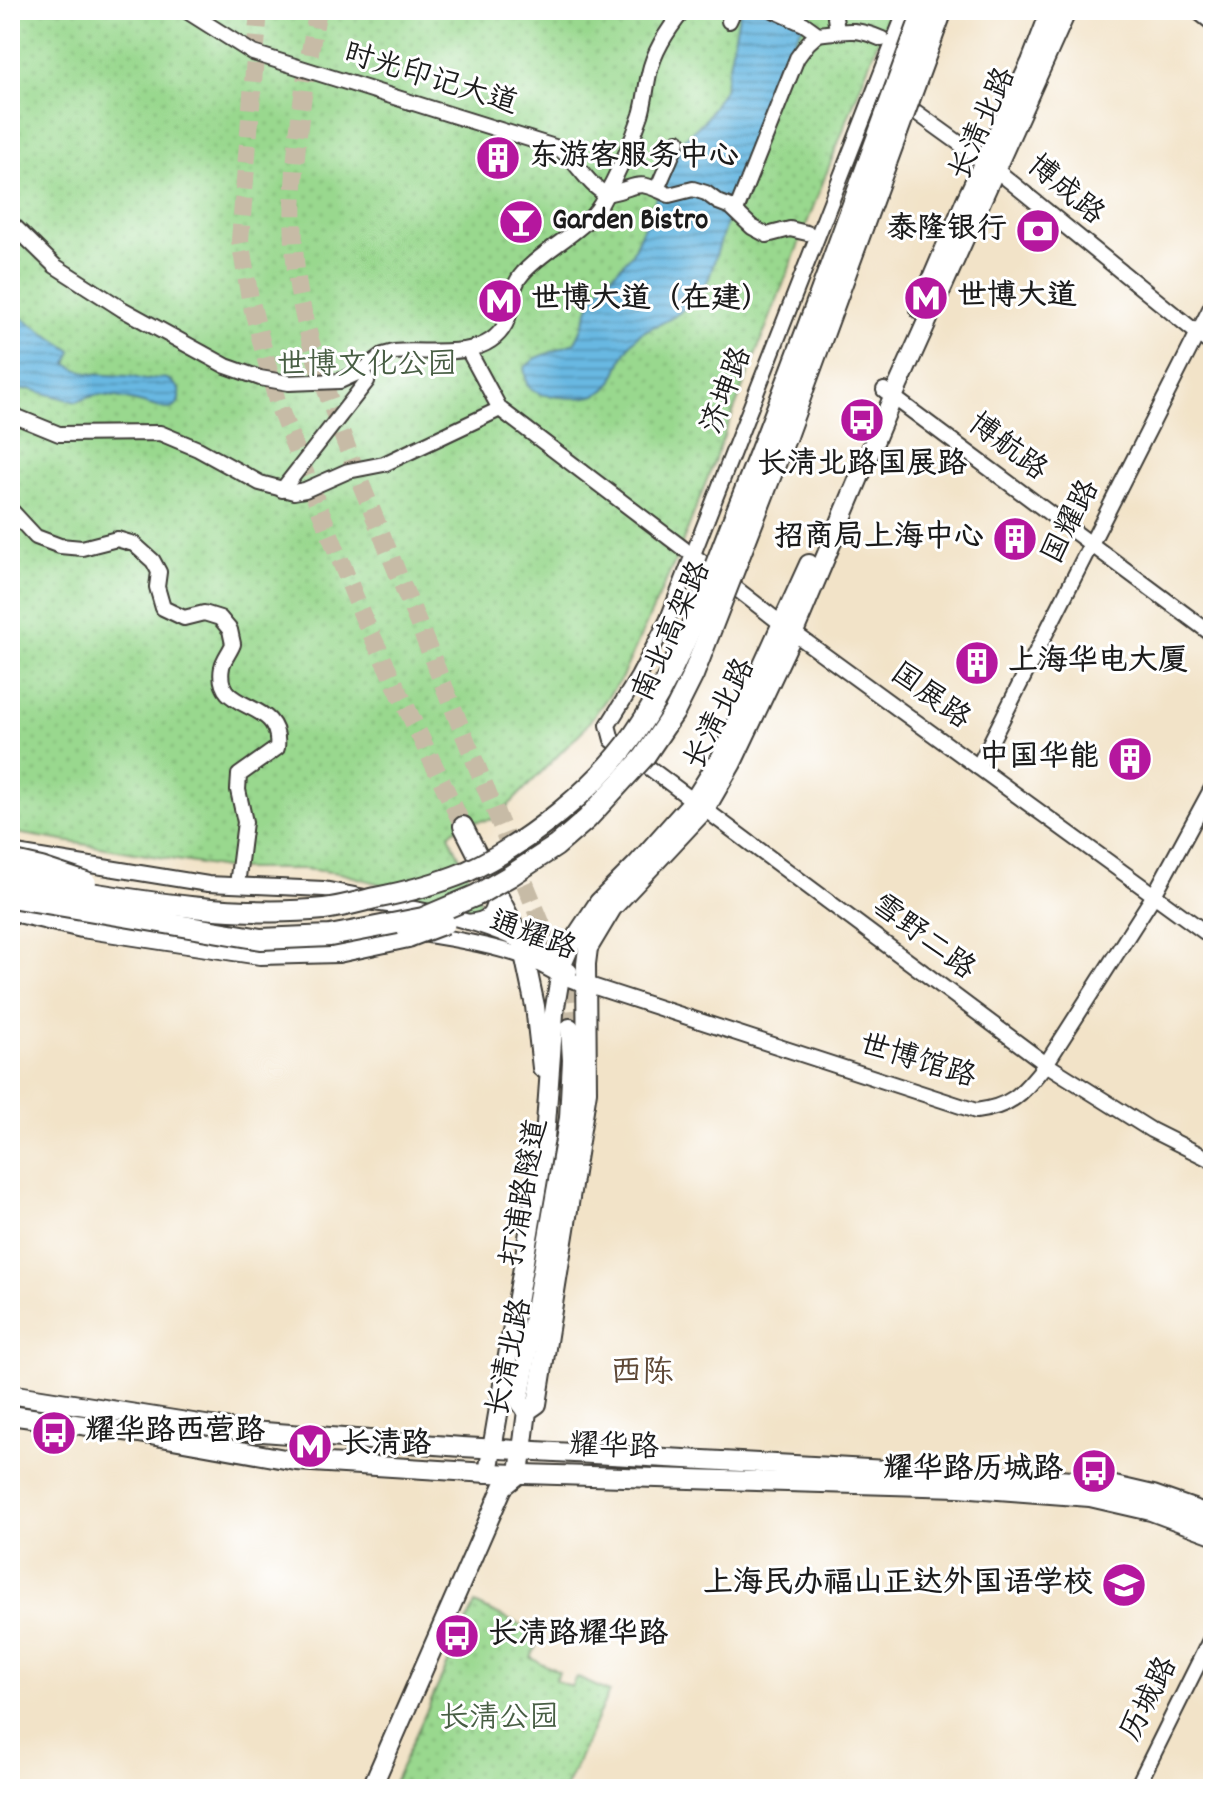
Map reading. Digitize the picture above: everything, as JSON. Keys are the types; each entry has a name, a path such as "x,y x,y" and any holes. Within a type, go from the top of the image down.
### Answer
{"highway":[{"name":"南北高架路","path":"10,880 135,900 257,911 327,909 432,884 468,871 537,830 586,788 634,735 672,672 770,430 924,10"},
{"name":"南北高架路","path":"10,897 261,939 330,936 423,918 503,884 556,846 597,809 644,757 675,711 693,675 786,436 942,10"},
{"path":"10,861 41,868 135,900"},
{"path":"10,908 82,927 260,954 338,952 408,937 440,926 503,884"}],"main road":[{"name":"长清北路","path":"521,1451 527,1411 537,1404 587,1091 588,948 612,908 732,763 888,394 989,166 1051,10"},
{"name":"长清北路","path":"989,166 1067,10"},
{"path":"1199,10 1213,21"},
{"name":"长清北路","path":"492,1449 545,1138 561,971 571,944 599,902 700,804"},
{"path":"463,826 503,884 523,949 535,1006 546,1103"},
{"name":"打浦路隧道","path":"527,1411 519,1401 569,1118 570,1028"},
{"name":"耀华路","path":"10,1394 237,1430 521,1451 1093,1481 1153,1495 1213,1516"},
{"name":"耀华路","path":"10,1415 139,1433 296,1461 488,1473 959,1487 1076,1496 1136,1507 1213,1534"},
{"path":"492,1449 488,1473 503,1487"},
{"path":"371,1789 503,1487 519,1474 521,1451"}],"street":[{"name":"时光印记大道","path":"185,10 253,53 558,148 571,158 595,187 606,194"},
{"path":"10,222 55,266 122,309 226,366 260,378 289,383 340,381 362,371 383,355 394,352 468,350 497,334 508,317 513,288 524,271 595,213 642,114 654,60 662,40 684,10"},
{"path":"773,10 818,34"},
{"path":"834,10 837,31"},
{"name":"济坤路","path":"612,740 608,725 653,650 688,552 906,10"},
{"path":"736,211 797,58 808,43 818,34 837,31 864,31 882,39"},
{"name":"博成路","path":"877,83 989,166 1213,346"},
{"path":"657,189 678,141"},
{"path":"606,194 643,184 669,195 693,189 736,211 752,227 767,235 790,229 807,233"},
{"name":"国耀路","path":"978,767 1213,303"},
{"path":"10,414 59,434 160,433 198,449 260,483 282,490 305,490 348,471 384,464 500,409 468,350"},
{"path":"282,490 367,381 362,371"},
{"name":"博航路","path":"888,394 1213,635"},
{"name":"国展路","path":"500,409 788,628 1213,938"},
{"path":"10,509 36,537 60,546 82,548 117,539 134,544 153,561 159,572 157,587 163,608 184,618 204,613 220,618 230,630 233,644 221,665 223,687 235,701 261,713 275,724 278,737 277,748 239,775 238,790 245,822 237,885"},
{"name":"雪野二路","path":"612,740 1046,1064 1151,1130 1213,1161"},
{"name":"世博馆路","path":"586,984 976,1111 1000,1107 1029,1085 1046,1064 1154,895 1213,786"},
{"path":"10,852 208,884 324,889 401,906"},
{"name":"通耀路","path":"10,872 189,901 242,905 373,903 401,906 465,922 523,949 586,984"},
{"path":"465,922 483,920 493,912 503,884"},
{"name":"通耀路","path":"10,908 180,933 344,929 398,931 523,949"},
{"name":"历城路","path":"1136,1789 1213,1634"}],"green space":[{"name":"世博文化公园","path":"10,10 890,10 676,559 621,679 583,730 495,819 472,822 449,835 481,903 477,911 340,873 303,869 230,869 10,832"},
{"name":"长清公园","path":"475,1604 541,1635 531,1658 559,1672 556,1680 571,1687 576,1677 609,1692 565,1789 391,1789"}],"water":[{"path":"740,10 812,10 770,83 709,278 685,308 639,335 629,346 613,380 597,395 582,398 550,396 534,391 527,385 524,368 536,358 574,343 594,296 632,253 681,142 705,120 724,89"},
{"path":"10,310 72,351 67,364 91,374 167,379 179,389 177,405 166,409 101,395 76,402 29,389 10,391"}],"tunnel":[{"path":"259,10 240,240 250,299 278,405 363,617 463,826"},
{"path":"318,10 300,118 294,194 296,268 306,324 356,472 565,981 570,1028"}],"place":[{"name":"东游客服务中心","path":"498,158"},
{"name":"Garden Bistro","path":"521,222"},
{"name":"泰隆银行","path":"1038,231"},
{"name":"世博大道","path":"926,298"},
{"name":"世博大道（在建）","path":"500,301"},
{"name":"长清北路国展路","path":"862,420"},
{"name":"招商局上海中心","path":"1015,539"},
{"name":"上海华电大厦","path":"977,663"},
{"name":"中国华能","path":"1130,759"},
{"name":"耀华路西营路","path":"54,1433"},
{"name":"长清路","path":"310,1446"},
{"name":"耀华路历城路","path":"1094,1471"},
{"name":"上海民办福山正达外国语学校","path":"1124,1585"},
{"name":"长清路耀华路","path":"457,1636"}],"district":[{"name":"西陈","path":"642,1375"}]}
